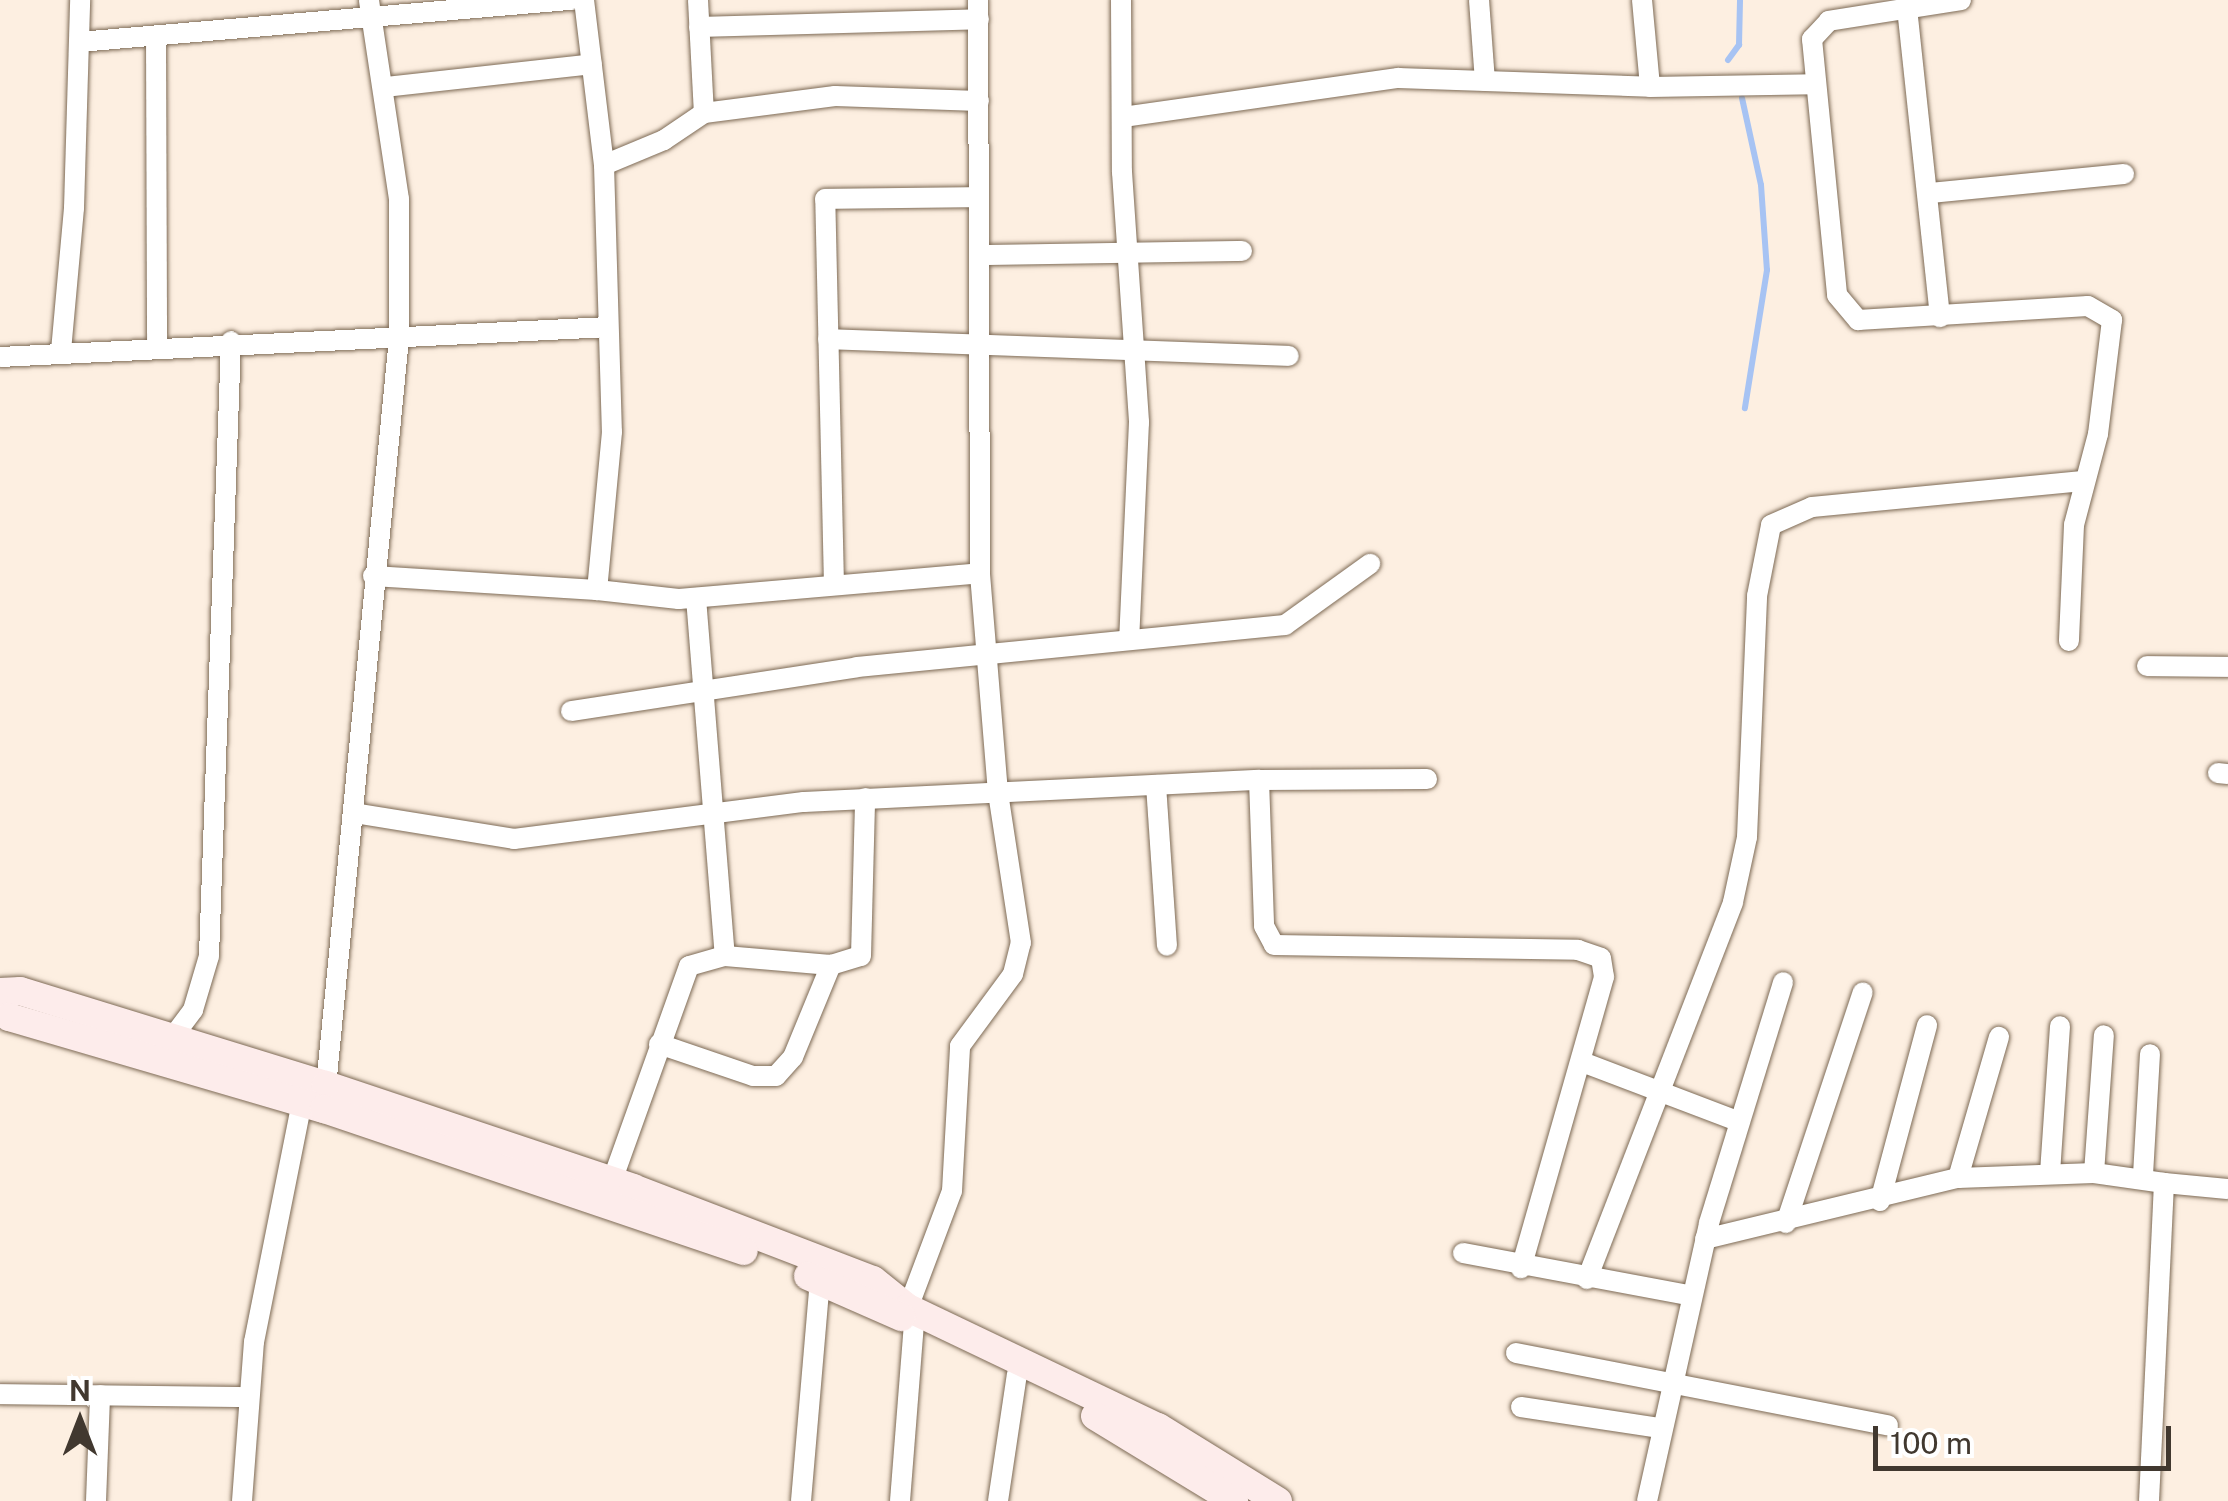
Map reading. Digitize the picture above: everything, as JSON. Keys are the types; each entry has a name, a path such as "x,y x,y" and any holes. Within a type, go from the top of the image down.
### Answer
{"main road":[{"path":"0,992 20,991 172,1038 318,1099 911,1316 1158,1427 1278,1501"},
{"path":"0,1008 9,1017 612,1181 873,1280 911,1316 1234,1501"}],"street":[{"path":"62,351 80,0"},
{"path":"79,42 156,36 370,7 570,0"},
{"path":"584,0 604,165 612,432 597,590"},
{"path":"698,0 704,113"},
{"path":"1121,0 1126,249 1139,422 1129,638"},
{"path":"1478,0 1486,81"},
{"path":"1642,0 1650,87"},
{"path":"1961,0 1819,27 1812,39 1837,295 1845,310 1868,321 2088,306 2112,320 2098,434 2083,481 2067,584 2070,641"},
{"path":"242,1501 247,1398 318,1099 354,813 399,338 399,199 370,7"},
{"path":"1906,8 1930,193 1940,317"},
{"path":"699,27 978,10 983,349 980,573 998,792 1022,943 1014,974 960,1046 952,1191 911,1316 900,1501"},
{"path":"156,36 157,344"},
{"path":"385,87 592,64"},
{"path":"1122,117 1335,83 1486,81 1650,87 1814,84"},
{"path":"604,165 664,140 704,113 835,96 979,100"},
{"path":"1930,193 2124,174"},
{"path":"834,585 825,199 979,197"},
{"path":"982,254 1242,250"},
{"path":"0,356 231,340 399,338 608,327"},
{"path":"828,339 983,349 1135,349 1289,356"},
{"path":"172,1038 193,1010 209,956 231,340"},
{"path":"1587,1279 1733,902 1747,837 1757,596 1771,525 1812,508 2083,481"},
{"path":"571,711 988,653 1285,626 1370,564"},
{"path":"374,576 696,598 980,573"},
{"path":"696,598 717,811 726,956"},
{"path":"2147,666 2228,667"},
{"path":"354,813 514,839 645,826 717,811 865,798 1259,780 1426,779"},
{"path":"1259,780 1264,926 1274,945 1590,952 1601,958 1604,977 1521,1268"},
{"path":"1156,784 1167,946"},
{"path":"612,1181 683,974 700,961 726,956 831,965 850,963 865,948 865,798"},
{"path":"659,1044 753,1076 776,1076 793,1057 831,965"},
{"path":"1648,1501 1660,1428 1705,1239 1737,1121 1783,982"},
{"path":"1786,1223 1863,992"},
{"path":"1880,1200 1927,1024"},
{"path":"2050,1172 2060,1026"},
{"path":"2094,1172 2104,1035"},
{"path":"1958,1178 1999,1037"},
{"path":"2143,1175 2150,1054"},
{"path":"1582,1062 1737,1121"},
{"path":"1705,1239 1786,1223 1958,1178 2094,1172 2143,1175 2164,1183 2228,1190"},
{"path":"2149,1501 2164,1183"},
{"path":"1463,1253 1521,1268 1692,1296"},
{"path":"800,1501 820,1280"},
{"path":"1516,1353 1888,1425"},
{"path":"998,1501 1017,1374"},
{"path":"0,1394 247,1398"},
{"path":"96,1501 100,1395"},
{"path":"1521,1407 1660,1428"}],"waterway":[{"path":"1728,60 1739,45 1740,0"},
{"path":"1742,98 1761,185 1767,270 1745,408"}]}
